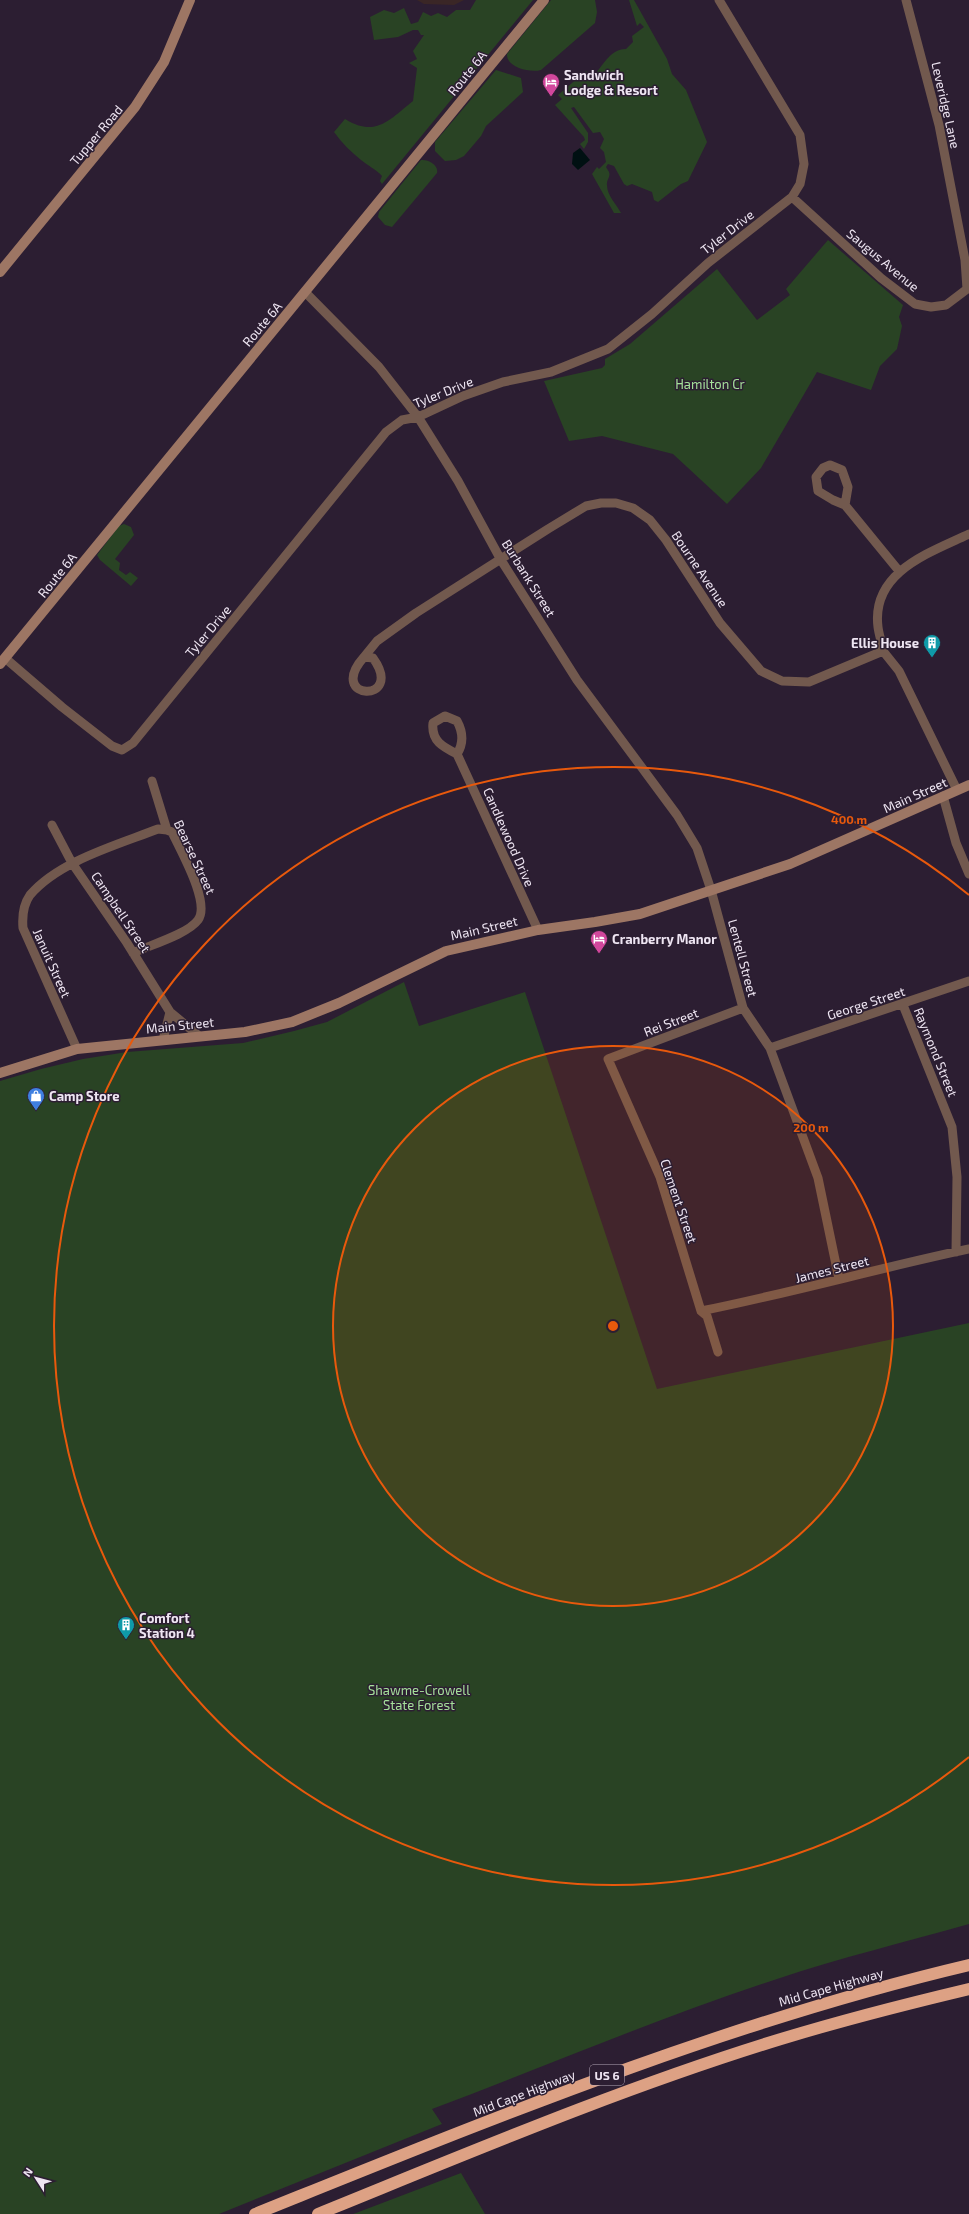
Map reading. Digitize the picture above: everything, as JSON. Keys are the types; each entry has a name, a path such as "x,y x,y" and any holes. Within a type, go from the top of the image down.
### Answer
{"highway":[{"name":"Mid Cape Highway","path":"255,2214 610,2074 750,2026 916,1978 969,1965"},
{"name":"US 6","path":"318,2214 479,2148 714,2061 782,2039 908,2003 969,1989"}],"main road":[{"name":"Tupper Road","path":"0,272 135,107 164,62 190,0"},
{"name":"Route 6A","path":"3,661 544,0"},
{"name":"Main Street","path":"0,1073 77,1049 270,1028 304,1018 446,951 538,930 640,914 790,864 969,785"}],"street":[{"name":"Tyler Drive","path":"3,661 112,746 122,750 132,743 386,432 402,420 418,417 463,396 503,382 551,372 608,349 652,314 708,263 792,197 800,184 804,164 800,135 719,0"},
{"name":"Leveridge Lane","path":"906,0 939,125 965,260 967,288"},
{"name":"Saugus Avenue","path":"792,197 880,278 915,304 931,307 946,305 967,288"},
{"name":"Burbank Street","path":"305,292 379,367 418,417 454,475 501,560 577,680 677,815 697,848 711,890"},
{"path":"845,505 848,487 842,470 830,465 823,468 816,477 818,491 845,505 899,571"},
{"name":"Bourne Avenue","path":"364,657 377,641 416,613 586,506 600,503 616,503 633,508 650,520 666,540 720,623 761,671 782,681 809,682 883,651"},
{"path":"957,790 900,671 883,651 878,626 879,604 886,586 899,571 913,561 969,534"},
{"name":"Candlewood Drive","path":"457,754 538,930"},
{"name":"Bearse Street","path":"133,953 186,929 198,920 202,912 202,903 187,863 172,832 167,830 152,781"},
{"path":"943,796 956,843 969,874"},
{"name":"Campbell Street","path":"52,825 72,863 133,953 170,1012 199,1036"},
{"name":"Januit Street","path":"77,1049 23,928 22,914 30,896 51,877 72,863 158,829 167,830"},
{"name":"Lentell Street","path":"711,890 743,1008 770,1048 818,1178 839,1279"},
{"name":"George Street","path":"770,1048 969,981"},
{"name":"Raymond Street","path":"903,1004 952,1127 957,1177 956,1252"},
{"name":"Rei Street","path":"608,1059 743,1008"},
{"path":"163,1040 170,1012"},
{"name":"Clement Street","path":"608,1059 660,1177 700,1311 707,1316 718,1352"},
{"name":"James Street","path":"700,1311 776,1296 839,1279 969,1249"}],"shaded area":[{"path":"417,0 464,0 454,5 424,4"},
{"path":"580,148 590,160 578,170 572,164 573,153"}],"green space":[{"path":"476,0 533,0 382,184 380,181 382,176 343,144 334,132 345,119 365,127 374,127 382,124 413,101 417,68 409,63 417,59 413,51 424,35 421,35 418,30 413,30 398,37 374,40 370,17 384,10 394,13 404,8 411,24 418,22 423,12 431,16 438,13 447,17 456,10 470,10"},
{"path":"551,0 595,0 597,12 595,23 541,70 531,71 515,66 510,63 507,54"},
{"path":"629,0 634,0 667,59 672,74 686,90 707,142 688,181 681,184 658,202 654,200 652,192 632,184 627,186 624,184 614,166 608,164 606,167 609,172 607,189 621,213 614,213 592,174 597,167 599,169 606,162 604,152 600,148 604,139 600,132 593,133 574,107 571,108 588,133 588,142 584,149 580,144 585,140 584,137 555,105 562,99 558,95 586,71 592,77 611,55 620,50 626,49 633,42 632,36 644,27 640,23 637,26"},
{"path":"496,70 521,78 523,92 486,126 481,136 464,156 456,160 445,161 435,151 435,142"},
{"path":"421,160 427,160 435,165 437,173 392,227 385,225 378,217 379,212"},
{"name":"Hamilton Cr","path":"828,240 903,305 899,317 902,326 897,349 880,366 871,390 817,372 761,468 727,504 673,454 602,436 569,441 544,381 602,368 605,365 605,359 630,344 717,269 757,320 790,295 786,289"},
{"path":"124,524 131,527 134,535 115,559 120,563 119,570 126,575 130,572 138,578 131,586 100,560 97,555 119,526"},
{"name":"Shawme-Crowell State Forest","path":"404,982 419,1026 525,992 657,1389 969,1323 969,1924 801,1971 647,2025 432,2109 442,2124 219,2214 0,2214 0,1081 83,1059 127,1052 243,1043 294,1031 327,1022"},
{"path":"461,2173 485,2214 353,2214 356,2213"}],"place":[{"name":"Sandwich Lodge & Resort","path":"551,97"},
{"name":"Ellis House","path":"932,658"},
{"name":"Cranberry Manor","path":"599,954"},
{"name":"Camp Store","path":"36,1111"},
{"name":"Comfort Station 4","path":"126,1640"}]}
